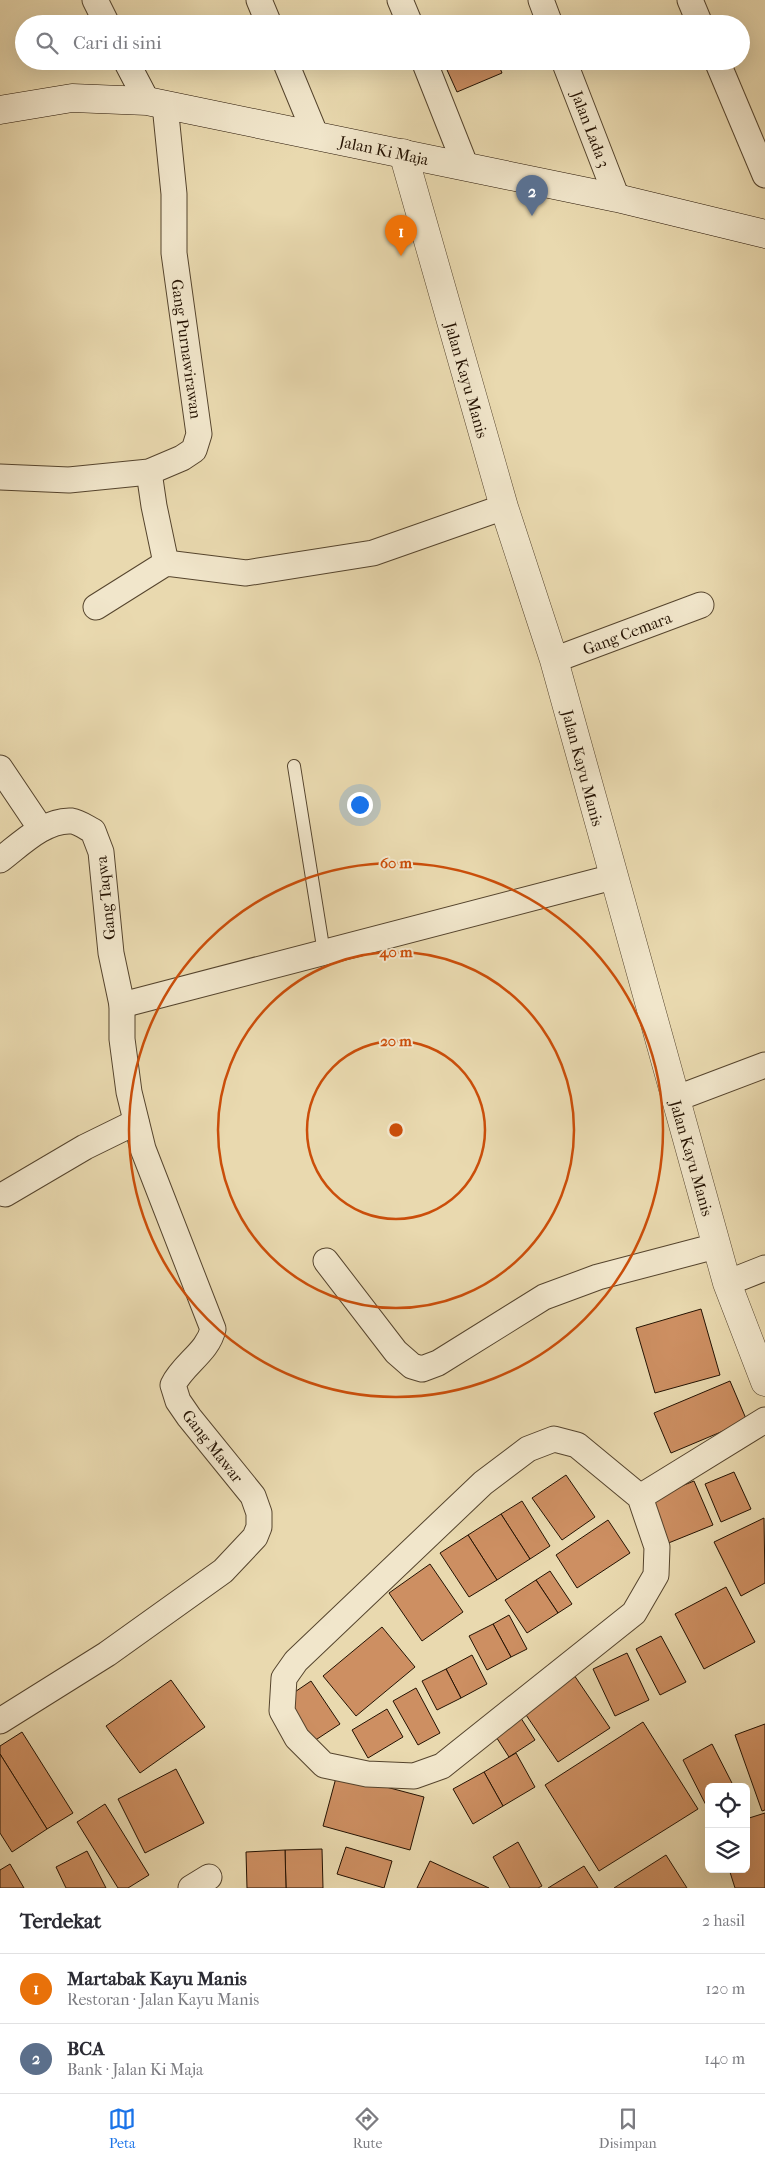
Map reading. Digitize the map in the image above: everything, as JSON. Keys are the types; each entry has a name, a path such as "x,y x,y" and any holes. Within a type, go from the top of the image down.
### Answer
{"street":[{"path":"95,0 102,15"},
{"path":"260,0 266,15"},
{"path":"400,0 406,15"},
{"path":"540,0 546,15"},
{"path":"690,0 696,15"},
{"path":"132,70 156,103"},
{"path":"289,70 316,136"},
{"path":"428,70 466,167"},
{"name":"Jalan Lada 3","path":"567,70 617,198"},
{"path":"720,70 765,175"},
{"name":"Jalan Ki Maja","path":"0,110 72,98 156,103 617,198 765,234"},
{"name":"Gang Purnawirawan","path":"0,477 69,480 149,472 182,458 194,450 199,434 174,253 174,194 156,103"},
{"name":"Jalan Kayu Manis","path":"402,153 504,507 554,660 716,1246 727,1283 765,1382"},
{"path":"149,472 166,563"},
{"path":"96,607 166,563 246,573 373,553 504,507"},
{"name":"Gang Cemara","path":"554,660 700,605"},
{"path":"0,768 41,830"},
{"name":"Gang Taqwa","path":"0,860 41,830 54,823 73,821 93,832 101,852 111,953 122,1005"},
{"path":"122,1005 613,877"},
{"name":"Gang Mawar","path":"0,1721 107,1654 223,1571 255,1537 259,1527 259,1513 253,1496 178,1402 173,1385 177,1376 211,1340 213,1329 143,1149 129,1092 122,1039 122,1005"},
{"path":"675,1100 765,1065"},
{"path":"5,1194 85,1147 136,1122"},
{"path":"326,1260 396,1352 412,1366 422,1369 438,1363 544,1297 598,1278 716,1246"},
{"path":"727,1283 765,1268"},
{"path":"640,1498 765,1420"},
{"path":"554,1439 577,1445 640,1498 657,1547 656,1575 634,1613 442,1766 414,1776 367,1774 324,1765 297,1738 282,1711 284,1678 296,1661 483,1484 528,1450 554,1439"}],"lane":[{"path":"294,766 324,953"}],"building":[{"path":"447,70 501,70 502,73 457,92"},
{"path":"701,1309 720,1375 655,1393 636,1328"},
{"path":"730,1381 747,1421 671,1453 654,1413"},
{"path":"734,1472 751,1509 721,1522 705,1484"},
{"path":"566,1475 595,1517 562,1540 532,1498"},
{"path":"694,1481 713,1525 666,1544 647,1500"},
{"path":"522,1501 550,1546 530,1559 501,1514"},
{"path":"501,1514 530,1559 497,1580 468,1535"},
{"path":"764,1518 765,1583 741,1596 714,1542"},
{"path":"608,1520 630,1553 577,1588 556,1555"},
{"path":"468,1535 497,1580 469,1597 440,1553"},
{"path":"430,1564 463,1612 422,1641 389,1593"},
{"path":"550,1571 572,1604 558,1613 536,1580"},
{"path":"536,1580 558,1613 527,1633 505,1600"},
{"path":"726,1587 755,1642 704,1669 675,1614"},
{"path":"509,1615 527,1649 511,1657 493,1624"},
{"path":"493,1624 511,1657 487,1670 469,1636"},
{"path":"382,1627 415,1667 356,1716 323,1676"},
{"path":"661,1636 686,1682 660,1695 636,1649"},
{"path":"627,1653 649,1700 615,1716 593,1669"},
{"path":"472,1655 487,1684 461,1698 446,1669"},
{"path":"446,1669 461,1698 437,1710 422,1681"},
{"path":"574,1675 610,1728 558,1762 522,1709"},
{"path":"171,1680 205,1727 140,1773 106,1726"},
{"path":"311,1681 340,1724 311,1743 283,1700"},
{"path":"416,1688 440,1733 418,1745 393,1701"},
{"path":"387,1709 403,1737 368,1758 352,1730"},
{"path":"517,1712 535,1740 509,1757 491,1729"},
{"path":"643,1722 698,1809 599,1871 545,1785"},
{"path":"765,1724 765,1810 762,1811 735,1735"},
{"path":"22,1732 73,1813 47,1829 0,1754 0,1746"},
{"path":"712,1744 732,1783 705,1783 705,1803 683,1760"},
{"path":"516,1753 535,1787 503,1806 484,1772"},
{"path":"0,1754 47,1829 12,1852 0,1833"},
{"path":"176,1769 204,1823 145,1853 118,1799"},
{"path":"484,1772 503,1806 473,1824 453,1789"},
{"path":"337,1774 424,1797 410,1850 323,1826"},
{"path":"105,1804 149,1875 128,1888 118,1888 77,1822"},
{"path":"765,1813 765,1888 735,1888 730,1873 750,1873 750,1818"},
{"path":"518,1842 542,1886 538,1888 510,1888 493,1857"},
{"path":"346,1847 392,1861 384,1888 337,1874"},
{"path":"322,1849 323,1888 286,1888 285,1850"},
{"path":"285,1850 286,1888 247,1888 246,1852"},
{"path":"87,1851 106,1888 66,1888 56,1867"},
{"path":"666,1855 687,1888 614,1888"},
{"path":"430,1861 489,1888 417,1888"},
{"path":"10,1864 24,1888 0,1888 0,1870"},
{"path":"584,1866 598,1888 548,1888"}],"place":[{"name":"BCA","path":"532,216"},
{"name":"Martabak Kayu Manis","path":"401,256"}]}
